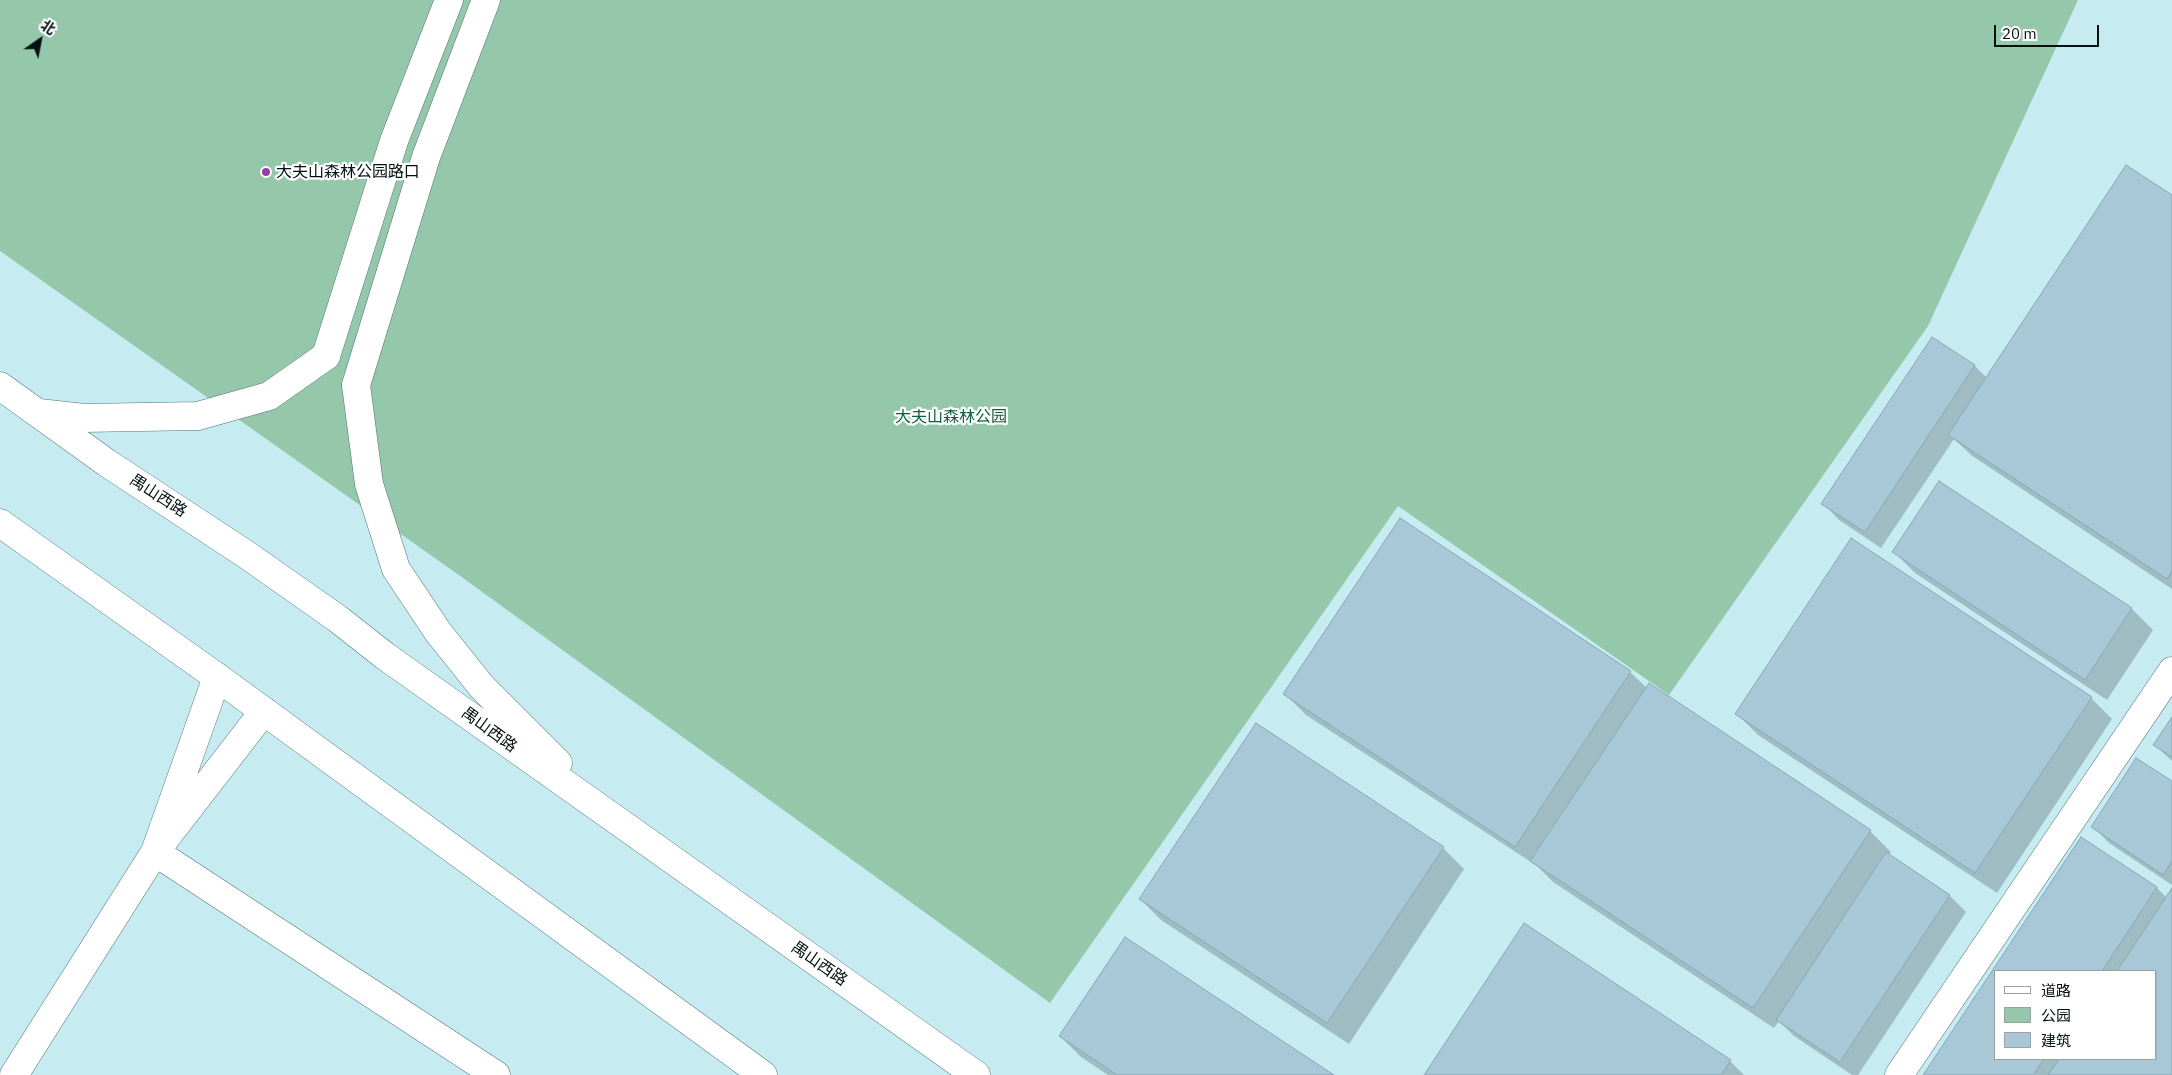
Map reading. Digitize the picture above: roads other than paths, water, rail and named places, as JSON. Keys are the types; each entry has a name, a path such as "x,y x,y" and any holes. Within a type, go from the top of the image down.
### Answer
{"main road":[{"path":"37,413 84,418 198,416 269,396 326,356 394,141 449,0"},
{"path":"486,0 426,157 356,385 369,484 396,569 438,632 482,687 612,818"},
{"name":"禺山西路","path":"0,386 107,463 252,558 612,818 976,1075"},
{"path":"0,524 217,677 763,1075"},
{"path":"1899,1075 2172,671"},
{"path":"154,852 217,677"},
{"path":"14,1075 154,852 264,711"},
{"path":"154,852 496,1075"}],"place":[{"name":"大夫山森林公园路口","path":"266,172"}],"park label":[{"name":"大夫山森林公园","path":"951,417"}]}
